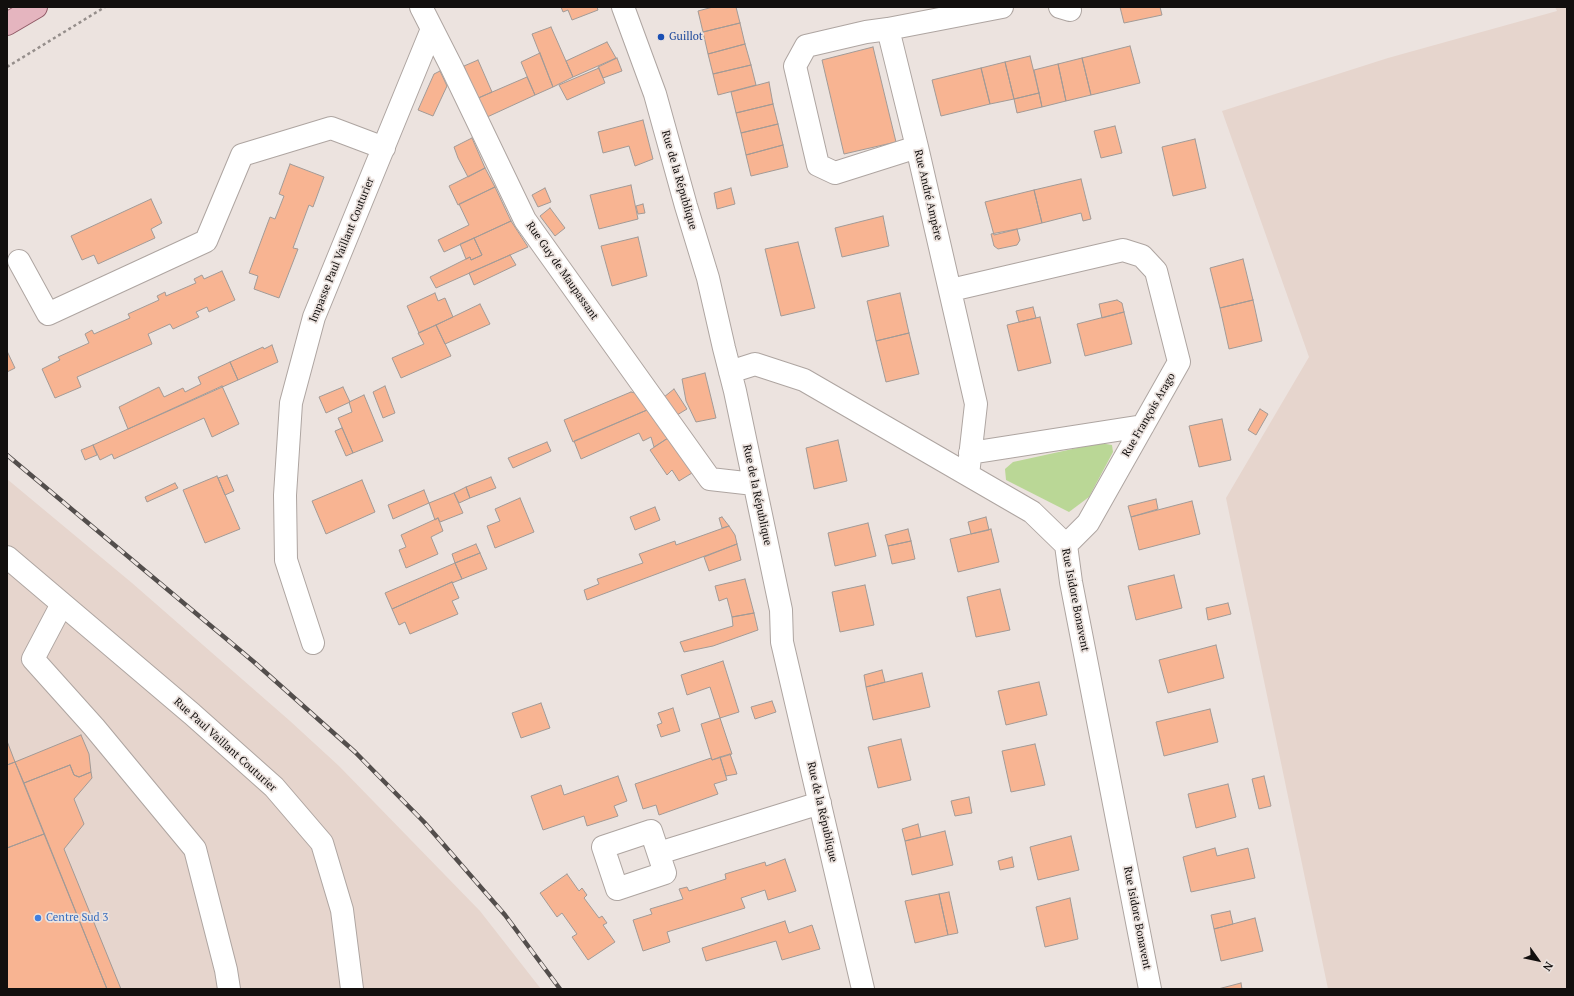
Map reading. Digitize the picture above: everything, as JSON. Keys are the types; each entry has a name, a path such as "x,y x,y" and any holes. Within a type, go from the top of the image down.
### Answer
{"main road":[{"path":"7,24 36,7"}],"street":[{"name":"Rue Guy de Maupassant","path":"421,7 526,220 535,233 710,479 754,484"},
{"name":"Rue de la République","path":"623,7 655,94 708,278 730,372 781,610 782,642 863,989"},
{"path":"918,147 835,173 818,165 795,66 806,46 866,32 888,30 1002,7"},
{"name":"Impasse Paul Vaillant Couturier","path":"313,643 286,560 285,495 291,403 314,317 432,29"},
{"name":"Rue André Ampère","path":"888,30 918,147 976,404 968,475"},
{"path":"19,261 48,314 206,241 242,155 331,128 384,148"},
{"name":"Rue François Arago","path":"951,290 1123,250 1142,256 1156,271 1179,362 1088,523 1066,545"},
{"name":"Rue Isidore Bonavent","path":"730,372 755,364 804,380 1032,512 1066,545 1073,590 1150,989"},
{"path":"970,453 1143,426"},
{"name":"Rue Paul Vaillant Couturier","path":"7,557 274,786 322,843 342,910 352,989"},
{"path":"62,604 34,659 94,727 195,849 226,970 229,989"},
{"path":"659,854 820,803"}],"path":[{"path":"7,67 105,7"}],"shaded area":[{"path":"1555,7 1567,7 1567,989 1328,989 1226,498 1309,357 1222,111 1388,58 1557,11"},
{"path":"7,479 132,583 290,721 339,766 480,911 541,989 7,989"}],"green space":[{"path":"1100,443 1112,445 1113,452 1089,497 1069,512 1006,480 1005,469 1013,462"}],"building":[{"path":"561,7 597,7 598,10 572,20 568,10 563,12"},
{"path":"713,7 736,7 740,23 703,32 698,11"},
{"path":"1120,7 1160,7 1162,15 1124,23"},
{"path":"740,23 745,44 708,54 703,32"},
{"path":"551,27 573,77 553,87 532,34"},
{"path":"607,42 616,58 573,77 566,61"},
{"path":"745,44 751,65 713,74 708,54"},
{"path":"1130,46 1140,83 1091,95 1082,58"},
{"path":"873,47 896,142 844,154 822,60"},
{"path":"540,53 553,87 535,95 521,62"},
{"path":"1030,56 1039,93 1014,99 1005,62"},
{"path":"617,58 622,71 603,78 598,67"},
{"path":"1082,58 1091,95 1066,101 1058,64"},
{"path":"478,60 492,92 476,99 464,66"},
{"path":"1005,62 1014,99 990,104 981,68"},
{"path":"1058,64 1066,101 1042,107 1034,70"},
{"path":"751,65 756,85 718,95 713,74"},
{"path":"599,68 605,83 567,100 559,85"},
{"path":"981,68 990,104 941,116 932,80"},
{"path":"440,71 447,86 433,116 418,110 434,74"},
{"path":"527,77 535,95 485,118 476,99"},
{"path":"769,82 773,104 736,113 731,92"},
{"path":"1039,93 1042,107 1017,113 1014,99"},
{"path":"773,104 778,124 741,133 736,113"},
{"path":"643,120 653,159 635,166 629,146 603,153 598,132"},
{"path":"778,124 783,145 746,155 741,133"},
{"path":"1115,126 1122,153 1101,158 1094,131"},
{"path":"472,138 485,168 468,177 454,147"},
{"path":"1195,139 1206,188 1173,196 1162,147"},
{"path":"783,145 788,167 751,176 746,155"},
{"path":"290,164 324,177 313,207 309,205 293,248 298,249 279,298 254,289 258,276 249,273 270,217 275,219 284,196 279,194"},
{"path":"485,168 495,187 458,205 449,186"},
{"path":"1081,179 1091,219 1083,221 1081,213 1042,223 1034,190"},
{"path":"631,185 638,219 599,229 590,195"},
{"path":"495,187 511,221 444,252 438,240 469,225 459,204"},
{"path":"545,188 551,202 538,207 532,195"},
{"path":"731,188 735,204 717,209 714,193"},
{"path":"1034,190 1042,223 994,235 985,202"},
{"path":"151,199 162,223 151,229 155,238 98,264 94,255 82,260 71,236"},
{"path":"643,204 645,213 638,214 636,206"},
{"path":"550,208 565,228 555,236 540,216"},
{"path":"883,216 889,246 842,257 835,228"},
{"path":"511,221 528,247 436,288 430,277 470,257 471,260 482,255 474,238"},
{"path":"1017,229 1020,240 1017,245 998,249 994,246 991,234"},
{"path":"638,237 647,276 612,286 601,246"},
{"path":"474,238 482,255 471,260 470,257 466,259 460,244"},
{"path":"798,242 815,308 781,316 765,249"},
{"path":"510,255 516,265 474,285 469,273"},
{"path":"1243,259 1253,300 1220,308 1210,268"},
{"path":"222,271 235,300 209,312 207,307 196,312 199,317 173,329 170,324 148,334 152,344 77,377 81,387 55,398 42,369 60,360 58,357 89,343 85,334 92,330 94,334 130,318 128,314 159,300 157,296 165,292 166,296 196,283 194,279 202,275 204,279"},
{"path":"435,293 438,301 445,298 453,317 419,333 407,306"},
{"path":"900,293 909,333 876,341 867,301"},
{"path":"1117,300 1122,303 1124,312 1102,318 1099,304"},
{"path":"1253,300 1262,341 1229,349 1220,308"},
{"path":"480,304 490,324 445,344 436,325"},
{"path":"1033,307 1036,318 1019,322 1016,311"},
{"path":"1124,312 1132,344 1085,356 1077,324"},
{"path":"1040,317 1051,363 1018,371 1007,325"},
{"path":"436,325 451,356 401,378 392,358 424,344 418,333"},
{"path":"909,333 919,374 886,382 876,341"},
{"path":"272,345 278,362 238,380 230,362 263,347 264,349"},
{"path":"7,351 15,368 7,372"},
{"path":"230,362 238,380 128,429 119,407 159,387 164,397 183,388 185,392 201,384 198,377"},
{"path":"705,373 716,418 696,422 686,401 682,379"},
{"path":"222,386 239,424 212,437 204,418 114,459 112,454 100,460 93,445"},
{"path":"385,386 395,413 383,418 373,392"},
{"path":"343,387 350,402 326,413 319,397"},
{"path":"674,389 687,409 677,415 664,397"},
{"path":"631,392 635,393 647,410 573,442 564,420"},
{"path":"364,395 383,441 353,453 338,418 352,412 349,402"},
{"path":"1260,409 1268,414 1256,435 1248,430"},
{"path":"647,410 668,438 654,447 651,437 643,441 639,433 581,459 574,441"},
{"path":"1222,419 1231,460 1199,467 1189,426"},
{"path":"342,428 353,453 346,456 335,431"},
{"path":"668,438 692,473 679,481 672,470 667,475 650,450"},
{"path":"838,440 847,481 814,489 806,448"},
{"path":"547,442 551,451 513,468 508,458"},
{"path":"93,445 97,455 85,460 81,450"},
{"path":"227,475 234,491 225,495 218,478"},
{"path":"217,476 240,529 205,543 183,490"},
{"path":"491,477 496,488 470,498 466,487"},
{"path":"362,480 375,512 326,534 312,501"},
{"path":"175,483 178,488 147,502 145,497"},
{"path":"466,487 470,498 459,503 454,493"},
{"path":"424,490 429,503 393,519 388,505"},
{"path":"454,493 463,513 440,522 438,518 435,520 429,503"},
{"path":"520,498 534,532 495,548 487,526 500,521 495,509"},
{"path":"1156,499 1158,509 1131,517 1128,506"},
{"path":"1192,501 1200,534 1139,550 1131,517"},
{"path":"655,507 660,520 635,530 630,517"},
{"path":"722,517 729,526 722,528 719,518"},
{"path":"986,517 989,530 971,534 968,522"},
{"path":"438,518 443,531 431,537 438,554 406,568 399,550 406,547 401,535"},
{"path":"868,523 876,556 835,566 828,533"},
{"path":"729,526 735,535 737,544 587,600 584,590 599,584 597,579 643,563 639,554 675,541 676,545"},
{"path":"908,529 911,541 888,546 885,535"},
{"path":"991,529 999,562 958,572 950,539"},
{"path":"911,541 915,559 892,564 888,546"},
{"path":"476,544 480,553 455,563 452,554"},
{"path":"737,544 741,560 709,571 704,557"},
{"path":"480,553 487,569 462,579 455,563"},
{"path":"455,563 462,579 392,609 385,593"},
{"path":"1174,575 1182,608 1136,620 1128,586"},
{"path":"745,579 754,613 732,617 727,598 719,601 715,586"},
{"path":"452,582 459,598 452,601 458,614 410,634 405,622 399,625 392,609"},
{"path":"865,585 874,625 840,632 832,592"},
{"path":"1000,589 1010,630 976,637 967,597"},
{"path":"1228,603 1231,614 1208,620 1206,608"},
{"path":"754,613 758,630 713,646 684,652 680,642 733,626 732,617"},
{"path":"1216,645 1224,678 1168,693 1159,660"},
{"path":"723,661 739,712 720,718 710,687 687,695 681,675"},
{"path":"882,670 885,682 866,687 864,675"},
{"path":"922,673 930,707 873,720 866,687"},
{"path":"1039,682 1047,715 1006,725 998,691"},
{"path":"772,701 776,712 755,719 751,707"},
{"path":"541,703 550,728 521,738 512,713"},
{"path":"673,708 680,731 661,737 657,725 662,723 658,713"},
{"path":"1210,709 1218,742 1164,756 1156,722"},
{"path":"720,718 732,754 712,760 701,724"},
{"path":"81,735 89,754 91,772 79,777 74,775 70,765 24,783 15,762"},
{"path":"901,739 911,780 878,788 868,747"},
{"path":"7,741 15,762 7,765"},
{"path":"1035,744 1045,785 1011,792 1002,751"},
{"path":"730,754 737,774 726,776 720,757"},
{"path":"720,757 727,780 714,784 718,794 659,815 656,805 643,809 635,784 711,758 712,760"},
{"path":"15,762 44,834 7,848 7,765"},
{"path":"70,765 74,775 79,777 91,772 92,778 74,799 84,824 64,849 121,989 107,989 24,783"},
{"path":"618,776 627,801 614,806 618,816 587,826 584,816 543,830 531,796 561,785 564,795"},
{"path":"1264,776 1271,806 1259,809 1252,779"},
{"path":"1228,784 1236,817 1196,828 1188,794"},
{"path":"969,797 972,813 955,816 951,801"},
{"path":"918,824 921,837 905,841 902,829"},
{"path":"945,831 953,865 912,875 905,841"},
{"path":"44,834 107,989 7,989 7,848"},
{"path":"1071,836 1079,870 1038,880 1030,847"},
{"path":"1215,848 1217,856 1248,848 1255,878 1191,892 1183,857"},
{"path":"1012,857 1014,867 1000,870 998,861"},
{"path":"785,859 796,891 768,900 765,890 741,898 745,908 667,932 670,942 643,951 633,920 652,914 650,909 683,899 679,889 687,887 689,891 726,879 725,874 765,862 766,866"},
{"path":"567,874 579,891 582,888 587,895 584,898 599,918 602,916 607,923 603,925 615,942 588,960 572,937 577,934 562,913 557,917 540,893"},
{"path":"949,892 958,933 948,935 939,894"},
{"path":"939,894 948,935 915,943 905,901"},
{"path":"1070,898 1078,939 1045,947 1036,907"},
{"path":"1230,911 1233,924 1214,929 1211,915"},
{"path":"1255,918 1263,951 1221,961 1214,929"},
{"path":"785,921 789,933 812,925 820,949 782,960 776,941 706,961 702,948"},
{"path":"1241,983 1242,989 1218,989"}],"railway":[{"path":"7,455 254,662 355,752 424,822 505,915 560,989"}],"place":[{"name":"Guillot","path":"661,37"},
{"name":"Centre Sud 3","path":"38,918"}]}
